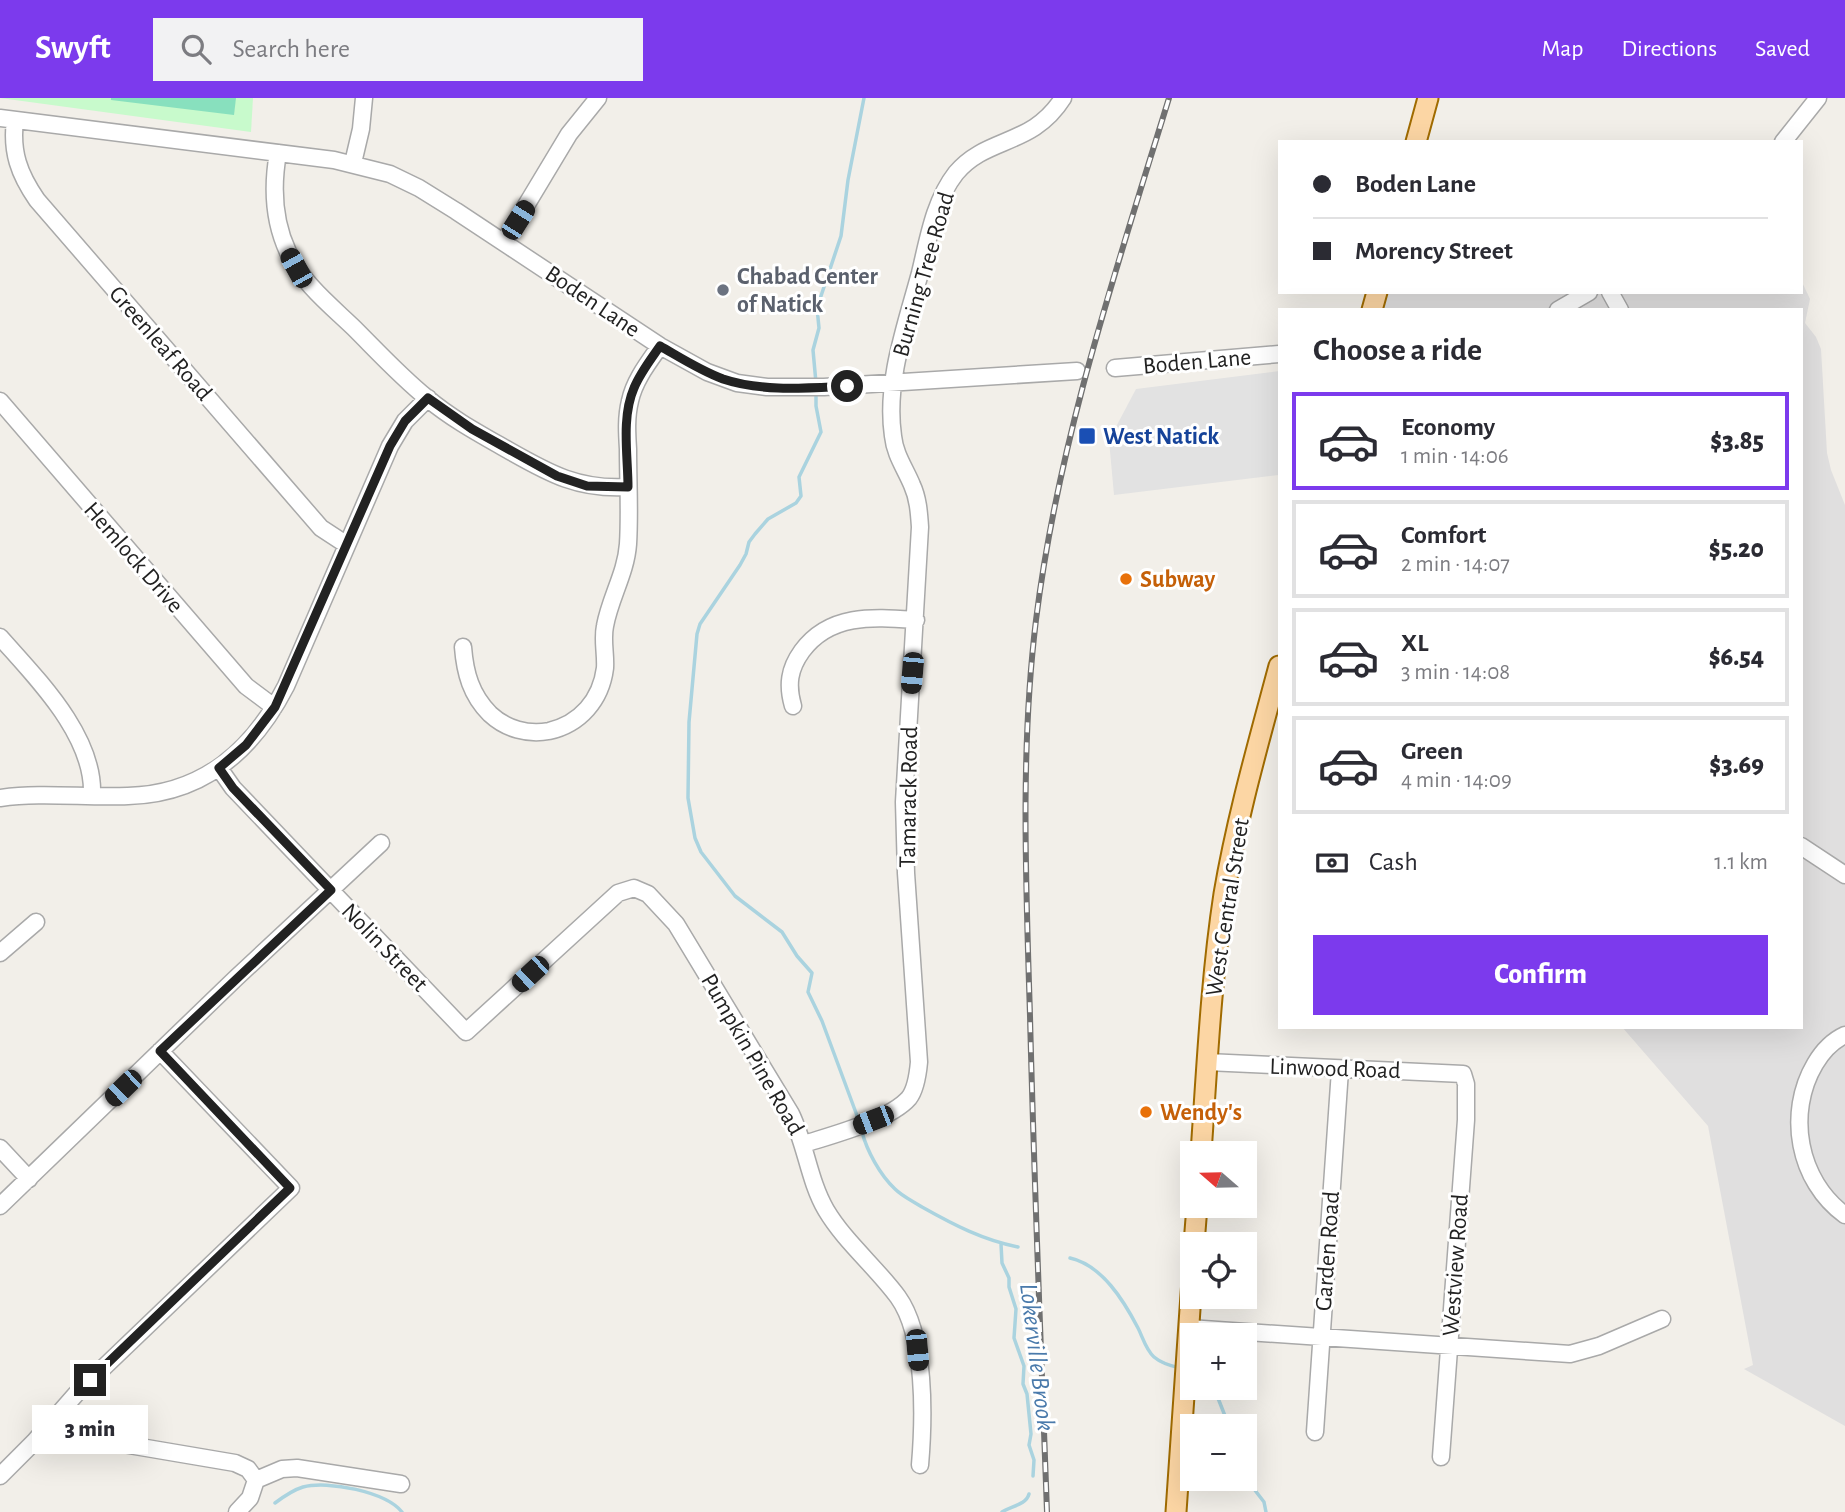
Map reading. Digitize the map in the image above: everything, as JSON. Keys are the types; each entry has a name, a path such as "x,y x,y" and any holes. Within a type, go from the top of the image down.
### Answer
{"main road":[{"path":"1417,140 1428,98"},
{"name":"West Central Street","path":"1202,1141 1207,1062 1225,892 1247,787 1278,670"},
{"path":"1176,1512 1183,1400"}],"street":[{"path":"353,163 361,129 364,98"},
{"path":"504,242 569,134 598,98"},
{"name":"Burning Tree Road","path":"894,384 899,351 932,225 949,183 970,160 1030,132 1043,123 1063,98"},
{"path":"1785,140 1818,98"},
{"name":"Boden Lane","path":"7,119 353,163 390,174 412,184 504,242 660,346 723,379 767,387 824,387 1077,371"},
{"name":"Greenleaf Road","path":"7,119 13,151 22,177 37,200 321,528 347,545"},
{"path":"278,153 274,178 275,209 282,239 296,268 316,292 428,398 472,429 557,476 587,486 628,487"},
{"path":"1561,308 1585,294"},
{"path":"463,647 466,674 475,693 489,713 509,727 533,733 558,729 579,717 594,701 603,679 606,621 628,549 627,428 630,400 639,379 660,346"},
{"name":"Boden Lane","path":"1115,368 1278,354"},
{"name":"Tamarack Road","path":"804,1144 873,1120 909,1098 918,1074 904,812 916,620 919,512 912,484 895,447 891,418 894,384"},
{"path":"0,798 28,795 125,797 156,793 188,784 219,768 246,745 275,707 397,433 410,415 428,398"},
{"name":"Hemlock Drive","path":"0,401 246,686 275,707"},
{"path":"793,706 789,692 792,667 808,643 818,634 844,621 858,618 916,620"},
{"path":"0,637 36,678 68,722 89,765 92,796"},
{"name":"Nolin Street","path":"219,768 233,788 466,1032 611,898 618,892 634,888"},
{"path":"0,1206 381,843"},
{"path":"1803,847 1845,875"},
{"name":"Pumpkin Pine Road","path":"634,888 656,900 689,944 791,1114 825,1208 897,1296 911,1320 917,1350 921,1403 920,1465"},
{"path":"0,953 36,922"},
{"path":"1845,1035 1826,1048 1818,1058 1804,1086 1799,1113 1801,1145 1812,1176 1821,1191 1845,1214"},
{"path":"0,1476 110,1361 290,1188 160,1051"},
{"name":"Linwood Road","path":"1207,1062 1463,1074"},
{"name":"Garden Road","path":"1315,1432 1340,1070"},
{"name":"Westview Road","path":"1441,1457 1466,1119 1466,1084 1463,1074"},
{"path":"0,1148 29,1179"},
{"path":"1257,1332 1570,1354 1599,1346 1662,1319"},
{"path":"47,1428 66,1435 235,1463 248,1469 256,1480"},
{"path":"237,1512 250,1498 256,1480 282,1469 297,1468 401,1484"}],"shaded area":[{"path":"1803,284 1810,299 1805,323 1821,349 1827,453 1845,505 1845,1426 1744,1369 1753,1365 1708,1126 1624,1029 1803,1029 1803,308 1373,308 1376,294 1803,294"},
{"path":"1278,371 1278,475 1114,495 1109,440 1136,389"}],"green space":[{"path":"0,98 253,98 251,132"},
{"path":"111,98 236,98 234,115"}],"waterway":[{"path":"816,383 813,350 819,328 817,308 841,236 848,180 864,98"},
{"path":"816,390 821,432 799,477 801,496 796,503 768,519 755,534 740,565 700,624 689,722 688,798 695,838 701,852 735,896 782,932 812,973 808,992 822,1021 859,1121"},
{"path":"862,1132 879,1170 901,1194 969,1231 1018,1247"},
{"name":"Lokerville Brook","path":"1001,1244 1002,1263 1009,1278 1016,1309 1014,1338 1024,1366 1023,1384 1027,1394 1031,1434 1029,1445 1034,1460 1033,1476"},
{"path":"1070,1258 1092,1268 1111,1286 1154,1357 1180,1368"},
{"path":"1219,1400 1224,1414"},
{"name":"Lokerville Brook","path":"275,1503 303,1487 327,1485 370,1493 402,1512"},
{"path":"1256,1491 1264,1502 1266,1512"},
{"name":"Lokerville Brook","path":"1002,1512 1022,1503 1029,1494"}],"railway":[{"path":"1047,1512 1026,867 1026,768 1031,669 1046,554 1074,422 1109,292 1169,98"}],"place":[{"name":"Chabad Center of Natick","path":"723,290"},
{"name":"West Natick","path":"1087,436"},
{"name":"Subway","path":"1126,579"},
{"name":"Wendy's","path":"1146,1112"}],"route":[{"path":"90,1380 290,1188 160,1051 331,890 233,788 219,768 246,745 275,707 390,446 405,421 428,398 472,429 557,476 587,486 628,487 627,428 630,400 633,389 660,346 698,368 737,383 767,387 847,386"}]}
